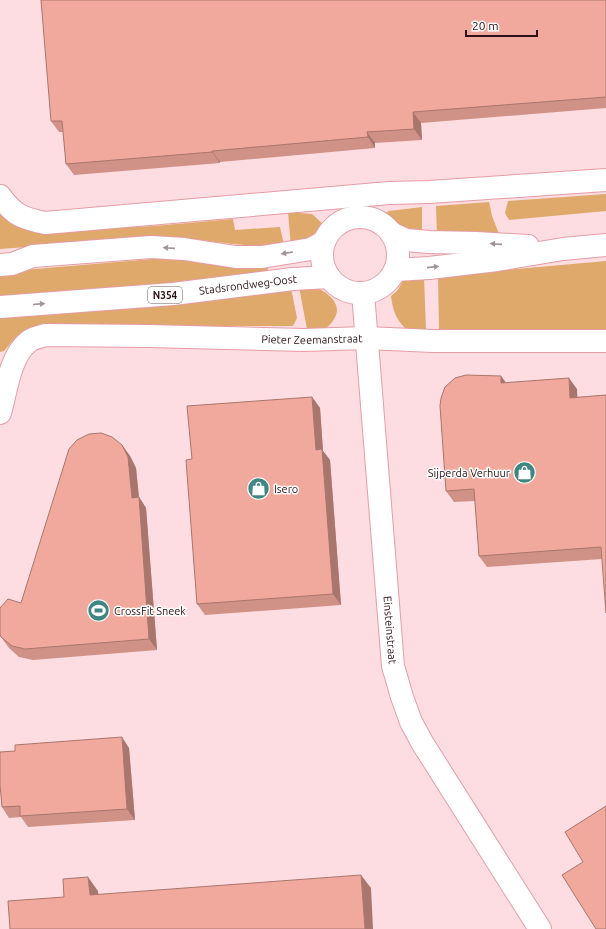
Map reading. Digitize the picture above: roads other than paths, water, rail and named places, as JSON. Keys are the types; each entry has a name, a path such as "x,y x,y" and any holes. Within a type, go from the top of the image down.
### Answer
{"street":[{"path":"0,196 9,208 24,218 45,223 389,193 429,192 606,180"},
{"path":"355,217 368,218 386,227 391,233 395,240 398,258 391,277 383,285 363,293 352,292 343,288 329,277 324,264 322,252 324,242 327,236 342,221 355,217"},
{"path":"391,233 406,240 563,249"},
{"path":"0,265 12,264 33,256 151,247 184,249 236,257 262,257 311,249 324,242"},
{"path":"394,270 429,268 497,260 563,249 606,245"},
{"path":"0,252 16,252 33,256"},
{"name":"Stadsrondweg-Oost","path":"0,307 173,294 292,279 329,277"},
{"name":"Einsteinstraat","path":"363,293 393,666 411,722 423,744 540,929"},
{"name":"Pieter Zeemanstraat","path":"0,413 12,367 22,348 29,340 45,335 304,340 366,338 433,341 606,341"}],"place":[{"name":"Sijperda Verhuur","path":"525,473"},
{"name":"Isero","path":"259,489"},
{"name":"CrossFit Sneek","path":"99,611"}]}
